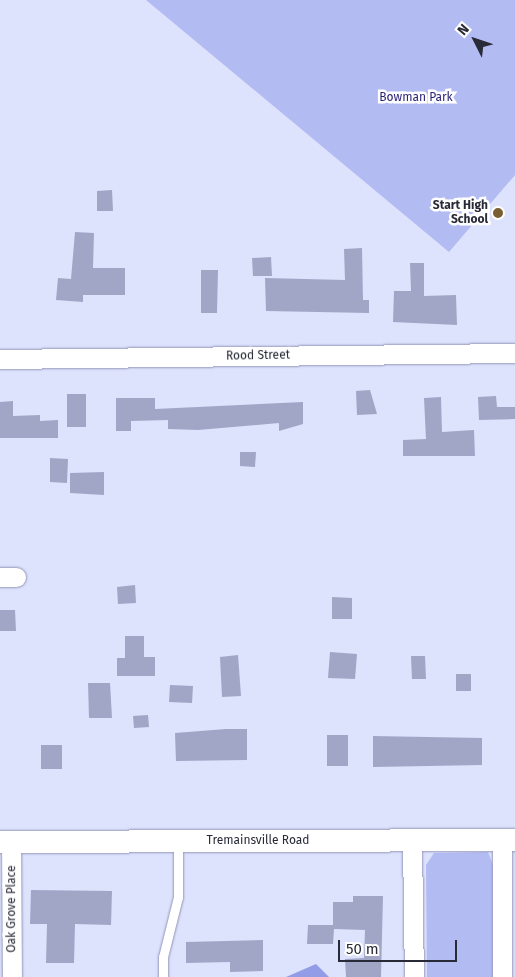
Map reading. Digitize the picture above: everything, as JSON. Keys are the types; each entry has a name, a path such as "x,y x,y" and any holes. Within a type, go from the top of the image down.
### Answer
{"street":[{"name":"Rood Street","path":"0,359 515,353"},
{"path":"412,840 414,977"},
{"name":"Tremainsville Road","path":"6,842 508,840"},
{"path":"502,977 508,840"},
{"name":"Oak Grove Place","path":"6,842 12,977"}],"lane":[{"path":"163,977 163,957 178,897 178,841"}],"green space":[{"name":"Bowman Park","path":"146,0 515,0 515,175 449,252"},
{"path":"488,852 493,865 493,977 427,977 426,865 434,853"}],"shaded area":[{"path":"316,964 329,977 286,977"}],"building":[{"path":"112,190 113,211 97,211 97,191"},
{"path":"75,232 94,233 93,268 125,268 125,295 83,295 83,302 56,300 58,278 71,279"},
{"path":"362,248 363,300 369,300 369,313 266,311 265,278 345,280 344,249"},
{"path":"271,257 272,276 253,276 252,258"},
{"path":"410,263 424,263 424,296 456,295 457,325 393,322 394,291 411,291"},
{"path":"201,270 218,270 217,313 201,313"},
{"path":"370,390 377,414 357,415 356,391"},
{"path":"67,394 86,394 86,427 67,427"},
{"path":"496,396 497,407 515,407 515,419 479,420 478,397"},
{"path":"441,397 442,432 474,430 475,456 403,456 403,440 426,439 424,398"},
{"path":"116,398 155,398 155,409 303,402 303,424 279,431 279,423 198,430 168,429 168,420 131,421 131,431 116,431"},
{"path":"13,401 13,416 40,415 40,421 58,420 58,438 0,438 0,402"},
{"path":"240,452 256,452 255,467 240,466"},
{"path":"50,458 68,459 67,483 50,482"},
{"path":"104,472 104,495 70,493 70,473"},
{"path":"135,585 136,603 118,604 117,587"},
{"path":"332,597 352,598 352,619 332,619"},
{"path":"0,610 15,610 16,631 0,631"},
{"path":"125,636 144,636 144,657 155,657 155,676 117,676 117,658 125,658"},
{"path":"330,652 357,654 355,679 328,678"},
{"path":"238,655 241,696 222,697 220,657"},
{"path":"411,656 425,656 426,679 412,679"},
{"path":"456,674 471,674 471,691 456,691"},
{"path":"88,683 110,683 112,718 89,718"},
{"path":"170,685 193,686 192,703 169,702"},
{"path":"148,715 149,727 134,728 133,716"},
{"path":"247,729 247,760 176,761 175,733"},
{"path":"327,735 348,735 348,766 327,766"},
{"path":"373,736 482,738 482,765 373,767"},
{"path":"41,745 62,745 62,769 41,769"},
{"path":"31,890 112,891 111,925 75,924 74,963 46,963 47,924 30,924"},
{"path":"353,896 383,896 381,977 346,977 345,959 364,958 365,930 334,929 333,944 307,944 308,925 333,925 333,902 353,902"},
{"path":"263,940 263,971 230,972 230,962 186,963 186,942"}],"place":[{"name":"Start High School","path":"498,213"}]}
